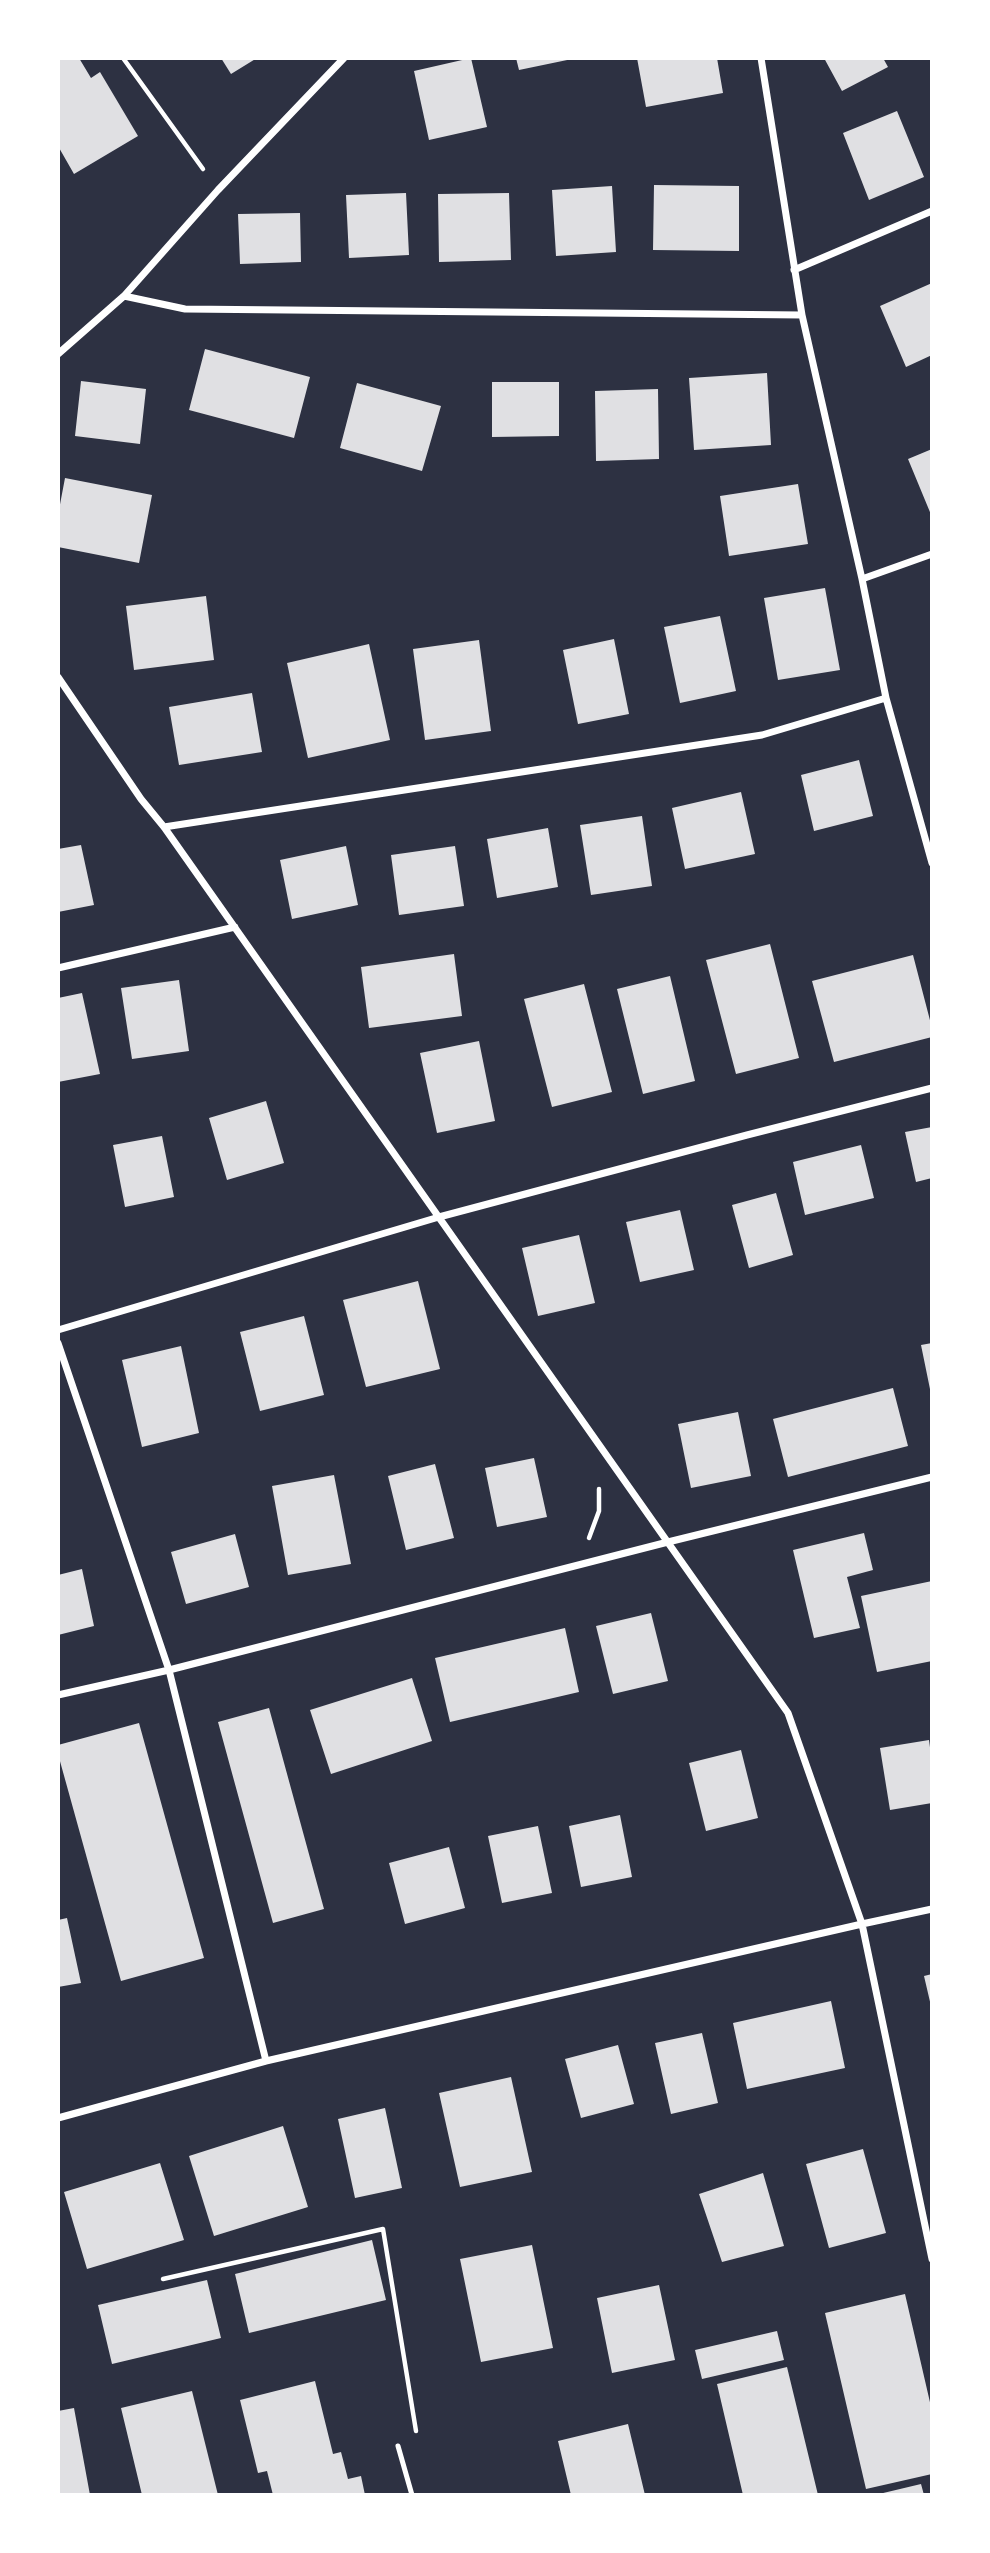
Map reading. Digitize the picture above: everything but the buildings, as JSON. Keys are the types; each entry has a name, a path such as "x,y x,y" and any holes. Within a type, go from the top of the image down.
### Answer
{"street":[{"path":"58,354 124,296 218,190 344,58"},
{"path":"761,58 802,315 886,698 932,863"},
{"path":"794,270 932,211"},
{"path":"124,296 184,309 802,315"},
{"path":"862,579 932,554"},
{"path":"58,677 141,799 164,827 788,1713 862,1924 932,2259"},
{"path":"164,827 762,736 886,698"},
{"path":"58,968 235,928"},
{"path":"58,1330 439,1217 932,1088"},
{"path":"58,1343 169,1670 266,2061"},
{"path":"58,1695 169,1670 932,1477"},
{"path":"58,2118 266,2061 932,1909"}],"lane":[{"path":"398,2446 412,2495"}],"path":[{"path":"123,58 218,190"},
{"path":"579,1565 599,1511 600,1446"},
{"path":"163,2279 383,2229 416,2434 398,2446"}]}
